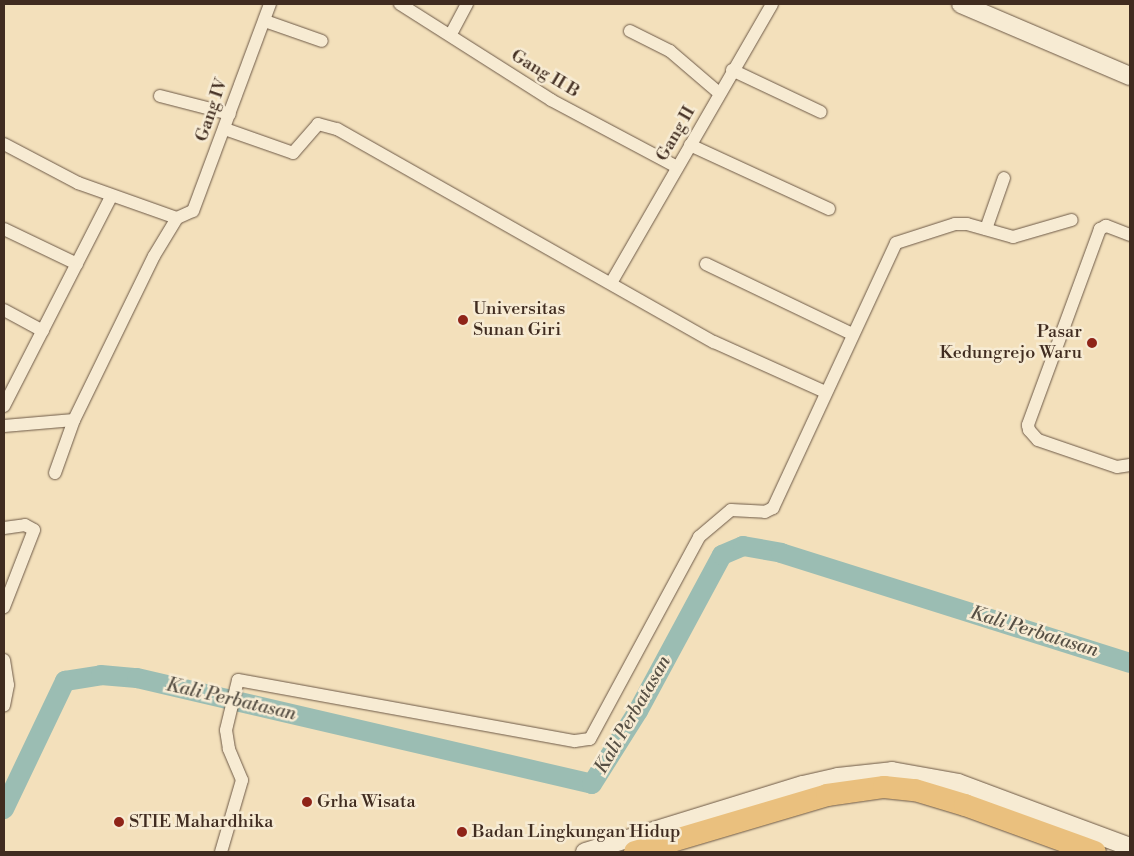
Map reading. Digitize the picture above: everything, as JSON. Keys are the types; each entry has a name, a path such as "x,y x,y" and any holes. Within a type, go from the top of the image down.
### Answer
{"highway":[{"path":"635,852 827,794 884,786 915,790 965,805 1087,850"}],"street":[{"name":"Gang IV","path":"177,218 193,211 270,4"},
{"name":"Gang II B","path":"400,4 450,34 551,100 677,167"},
{"path":"450,34 467,4"},
{"name":"Gang II","path":"611,283 732,70 772,4"},
{"path":"961,4 1130,76"},
{"path":"265,21 322,41"},
{"path":"630,31 670,50 719,93"},
{"path":"732,70 820,112"},
{"path":"160,96 230,114"},
{"path":"225,129 294,153 318,124 327,125 714,342 825,392"},
{"path":"4,144 111,197 177,218 154,256 74,420 54,473"},
{"path":"690,145 829,209"},
{"path":"986,229 1004,178"},
{"path":"6,397 43,330 111,197"},
{"path":"221,852 242,780 229,749 226,730 238,680 575,742 587,741 699,537 731,510 770,510 806,443 825,392 896,242 955,224 986,229 1013,237 1072,220"},
{"path":"1130,235 1106,226 1100,229 1028,424 1029,430 1038,440 1117,467 1130,465"},
{"path":"4,229 77,264"},
{"path":"706,264 852,334"},
{"path":"4,310 43,330"},
{"path":"4,426 74,420"},
{"path":"4,528 25,525 34,530 4,606"},
{"path":"4,660 6,686 4,706"},
{"path":"585,852 803,786 838,777 892,771 958,784 1130,847"}],"waterway":[{"name":"Kali Perbatasan","path":"4,809 65,681 101,675 137,678 592,784 638,711 722,555 743,546 781,553 1130,663"}],"place":[{"name":"Universitas Sunan Giri","path":"463,320"},
{"name":"Pasar Kedungrejo Waru","path":"1092,343"},
{"name":"Grha Wisata","path":"307,802"},
{"name":"STIE Mahardhika","path":"119,822"},
{"name":"Badan Lingkungan Hidup","path":"462,832"}]}
